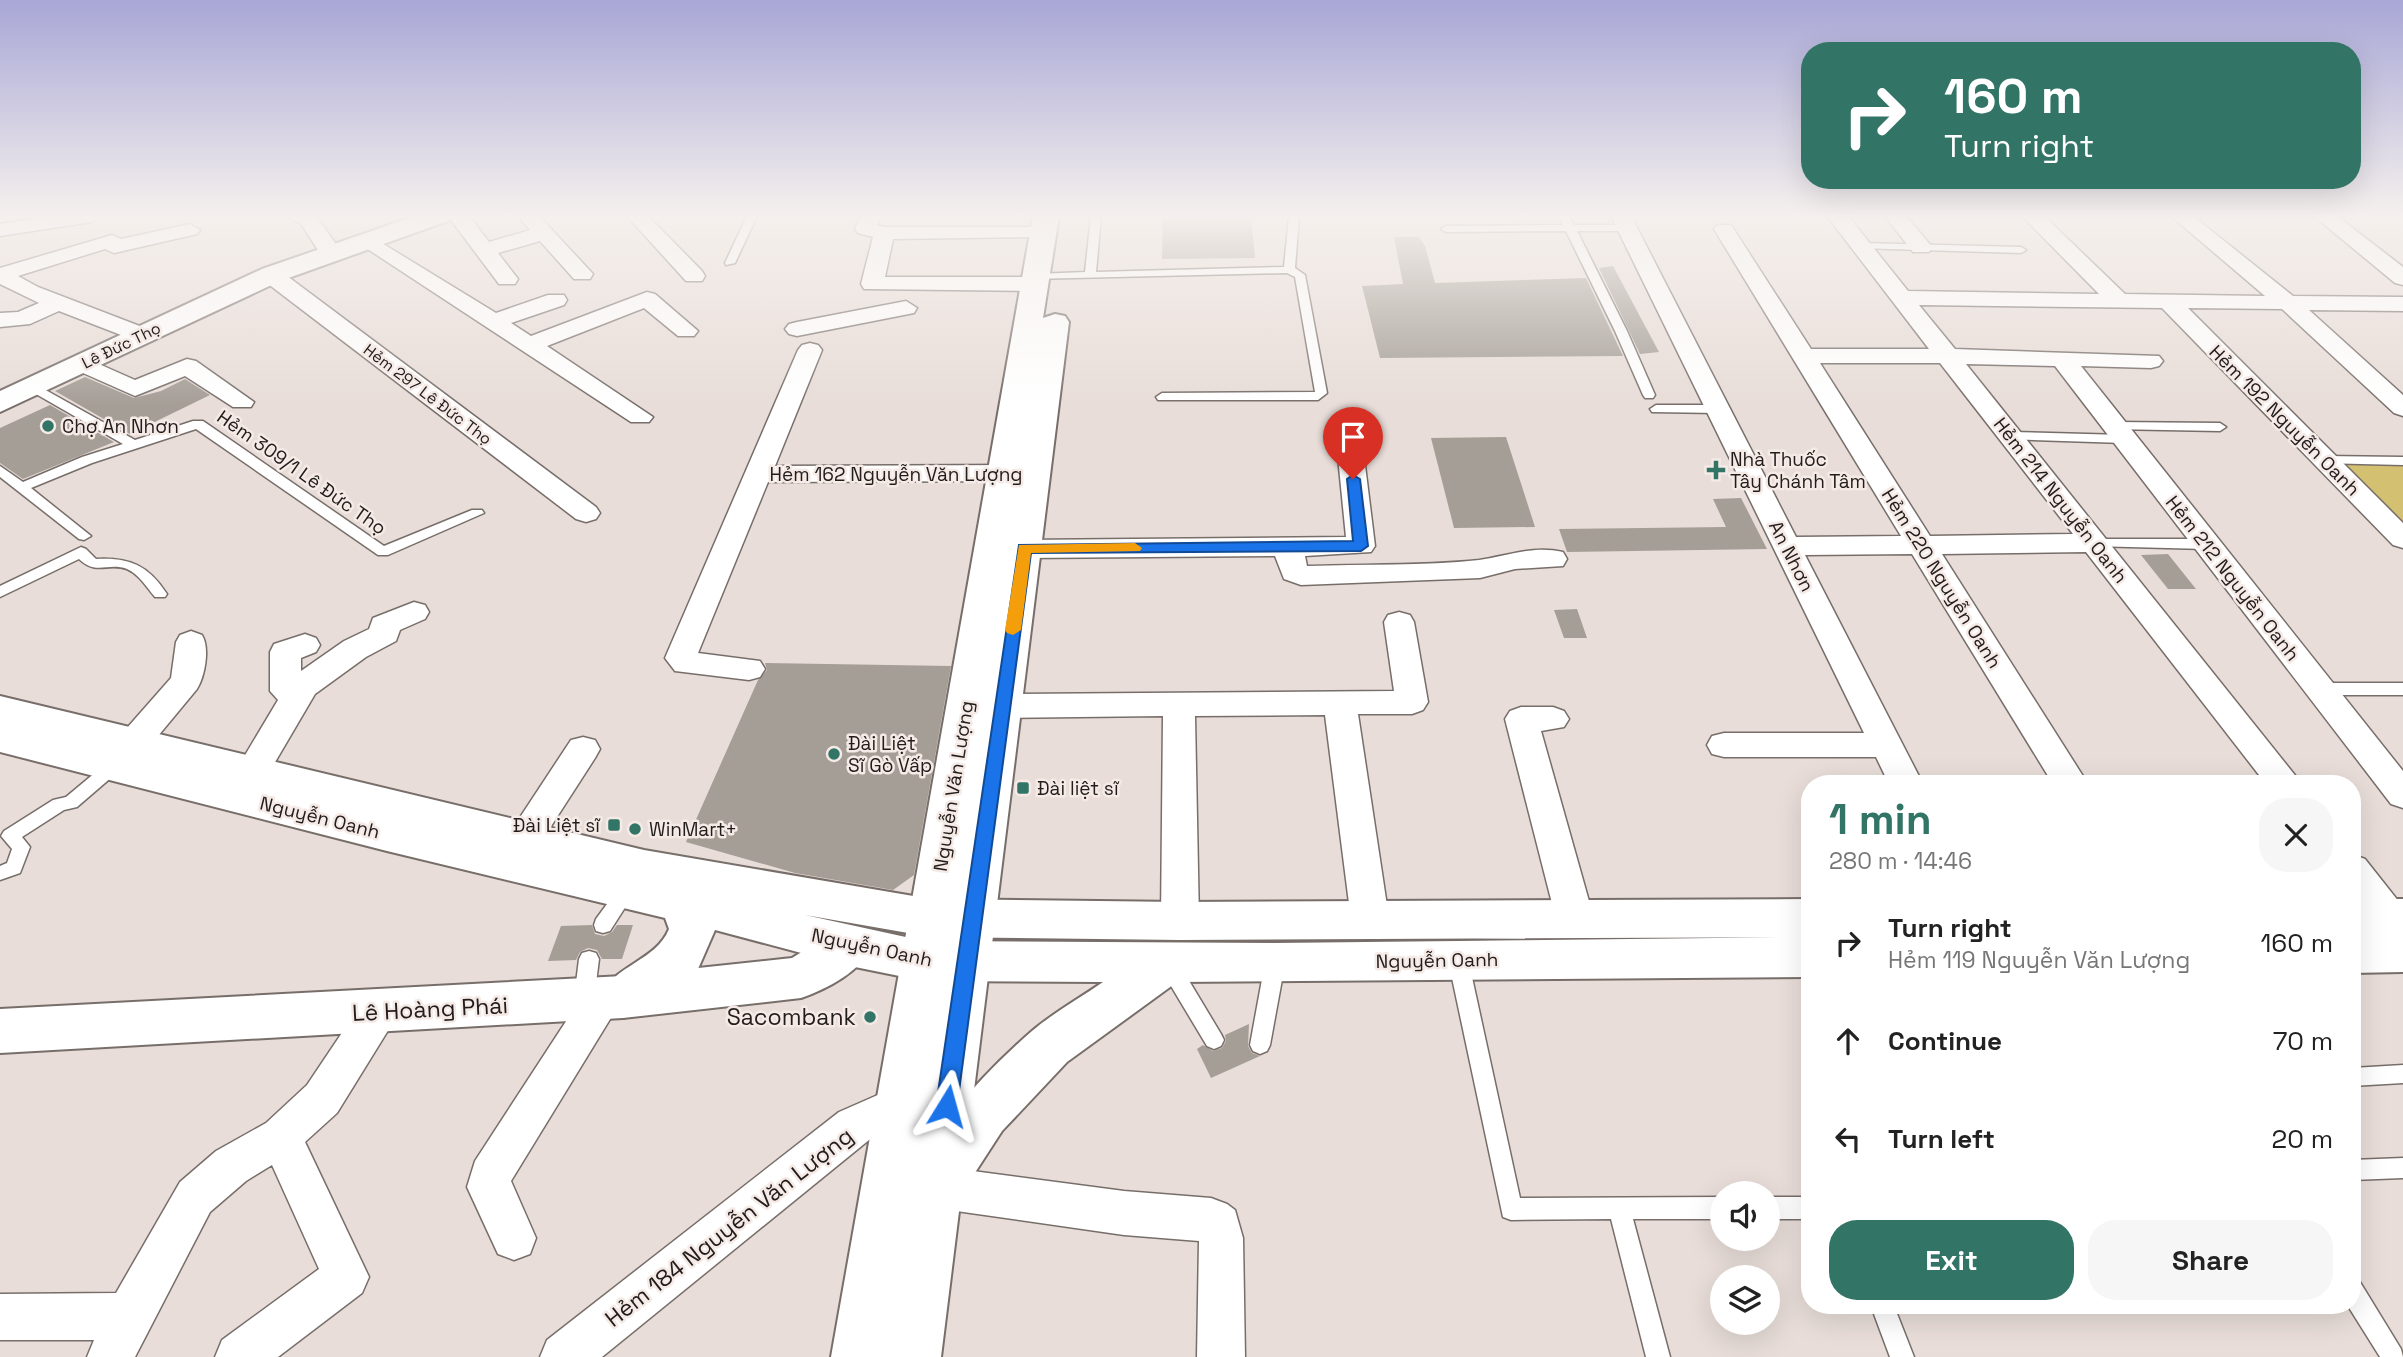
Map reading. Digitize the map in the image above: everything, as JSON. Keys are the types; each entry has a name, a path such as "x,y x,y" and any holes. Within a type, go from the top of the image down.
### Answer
{"street":[{"path":"8,279 30,292 142,335"},
{"name":"Lê Đức Thọ","path":"0,402 262,279"},
{"name":"Hẻm 297 Lê Đức Thọ","path":"277,279 586,513"},
{"path":"428,279 640,417"},
{"path":"872,279 872,284 1025,279"},
{"name":"Nguyễn Văn Lượng","path":"912,1357 934,1187 949,940 1019,473 1056,279"},
{"name":"An Nhơn","path":"1653,279 1902,775"},
{"name":"Hẻm 220 Nguyễn Oanh","path":"1756,279 2065,775"},
{"name":"Hẻm 214 Nguyễn Oanh","path":"1887,279 2278,775"},
{"path":"2097,279 2118,300"},
{"path":"2259,279 2403,408"},
{"path":"899,332 914,284"},
{"path":"1902,298 2403,304"},
{"path":"529,345 647,299 687,331"},
{"path":"494,322 556,300"},
{"name":"Hẻm 192 Nguyễn Oanh","path":"2168,301 2401,535"},
{"path":"0,320 22,319 60,302"},
{"name":"Hẻm 162 Nguyễn Văn Lượng","path":"749,669 686,663 681,658 758,474 803,339 906,308"},
{"path":"1804,356 1948,356 2151,362"},
{"name":"Hẻm 212 Nguyễn Oanh","path":"2063,360 2403,795"},
{"path":"83,364 135,389 187,366 242,402"},
{"path":"1024,548 1361,546 1351,457"},
{"name":"Nguyễn Văn Lượng","path":"860,1357 900,1112 949,940 1003,706 1024,548 1019,473"},
{"name":"Hẻm 162 Nguyễn Văn Lượng","path":"758,474 1019,473"},
{"path":"1787,546 2095,543"},
{"path":"1280,547 1290,552 1294,572 1301,576 1480,569 1515,560 1553,559"},
{"path":"252,772 299,694 318,674 355,649 385,634 384,625 414,612"},
{"path":"1003,706 1412,702 1399,622"},
{"path":"123,754 186,681 191,642"},
{"path":"299,694 286,691 285,652 305,645"},
{"path":"1340,703 1370,919"},
{"path":"1179,704 1174,942 1050,1046 984,1114 934,1187 1124,1213 1211,1220 1219,1226 1221,1238 1221,1357"},
{"name":"Nguyễn Oanh","path":"0,710 123,754 624,894 682,903 850,946 949,940 1174,942 1370,919 1801,918"},
{"path":"1553,719 1521,719 1574,919"},
{"name":"Nguyễn Oanh","path":"0,737 252,772 525,838 624,894 724,883 949,940"},
{"path":"1724,745 1887,746"},
{"path":"525,838 583,749"},
{"path":"2361,884 2387,926 2361,946"},
{"path":"514,1238 489,1187 490,1176 600,989 682,955 692,929 682,903"},
{"name":"Nguyễn Oanh","path":"1174,942 1275,963 1801,957"},
{"name":"Lê Hoàng Phái","path":"0,1031 378,1012 600,989 802,978 850,946"},
{"path":"111,1357 129,1316 195,1197 230,1166 281,1137 322,1100 378,1012"},
{"name":"Hẻm 184 Nguyễn Văn Lượng","path":"565,1357 854,1126 880,1114 900,1112"},
{"path":"239,1357 346,1277 281,1137"},
{"path":"0,1317 129,1316"}],"lane":[{"path":"1162,397 1318,396 1321,393 1301,279"},
{"path":"1595,279 1649,395"},
{"path":"33,387 133,444"},
{"path":"1656,409 1718,409"},
{"name":"Hẻm 309/1 Lê Đức Thọ","path":"24,485 133,444 198,424 383,552 477,513"},
{"path":"2011,436 2220,427"},
{"path":"2324,460 2403,461"},
{"path":"0,470 24,485 84,536"},
{"path":"2095,543 2206,544"},
{"path":"0,592 81,552 93,564 123,562 141,568 160,594"},
{"path":"2319,689 2403,689"},
{"path":"0,873 14,868 21,847 10,836 59,805 71,802 123,754"},
{"path":"1174,942 1214,1040"},
{"path":"1458,959 1511,1209 1710,1208"},
{"path":"1260,1045 1275,963"},
{"path":"2361,1076 2403,1074"},
{"path":"2361,1170 2403,1168"},
{"path":"1780,1208 1801,1208"},
{"path":"1619,1209 1658,1357"},
{"path":"2361,1305 2393,1357"},
{"path":"1886,1314 1902,1357"}],"shaded area":[{"path":"2334,463 2403,463 2403,529"}],"building":[{"path":"1402,279 1434,279 1435,283 1587,279 1623,356 1380,358 1362,286 1403,284"},
{"path":"1604,279 1620,279 1659,352 1640,354"},
{"path":"85,377 134,398 161,391 185,379 210,395 130,434 55,391"},
{"path":"50,405 114,442 23,479 0,463 0,428"},
{"path":"1506,437 1535,527 1454,528 1431,438"},
{"path":"1741,498 1767,549 1567,552 1559,529 1726,527 1713,499"},
{"path":"2168,554 2196,589 2168,589 2141,555"},
{"path":"1577,609 1587,638 1564,638 1554,610"},
{"name":"Đài Liệt Sĩ Gò Vấp","path":"765,663 951,666 914,875 893,890 795,873 686,842 758,680 767,670"},
{"path":"592,925 595,934 604,936 612,932 617,925 633,925 622,959 602,959 597,950 588,948 580,952 576,960 548,961 561,926"},
{"path":"1249,1024 1248,1046 1252,1053 1260,1056 1211,1078 1197,1049 1203,1045 1213,1051 1222,1048 1226,1041 1225,1035"}],"slow traffic":[{"path":"1013,630 1024,548 1135,548"}],"place":[{"name":"Chợ An Nhơn","path":"48,426"},
{"name":"Nhà Thuốc Tây Chánh Tâm","path":"1716,470"},
{"name":"Đài Liệt Sĩ Gò Vấp","path":"834,754"},
{"name":"Đài liệt sĩ","path":"1023,788"},
{"name":"Đài Liệt sĩ","path":"614,825"},
{"name":"WinMart+","path":"635,829"},
{"name":"Sacombank","path":"870,1017"}],"route":[{"path":"947,1106 1024,548 1361,546 1353,479"}]}
